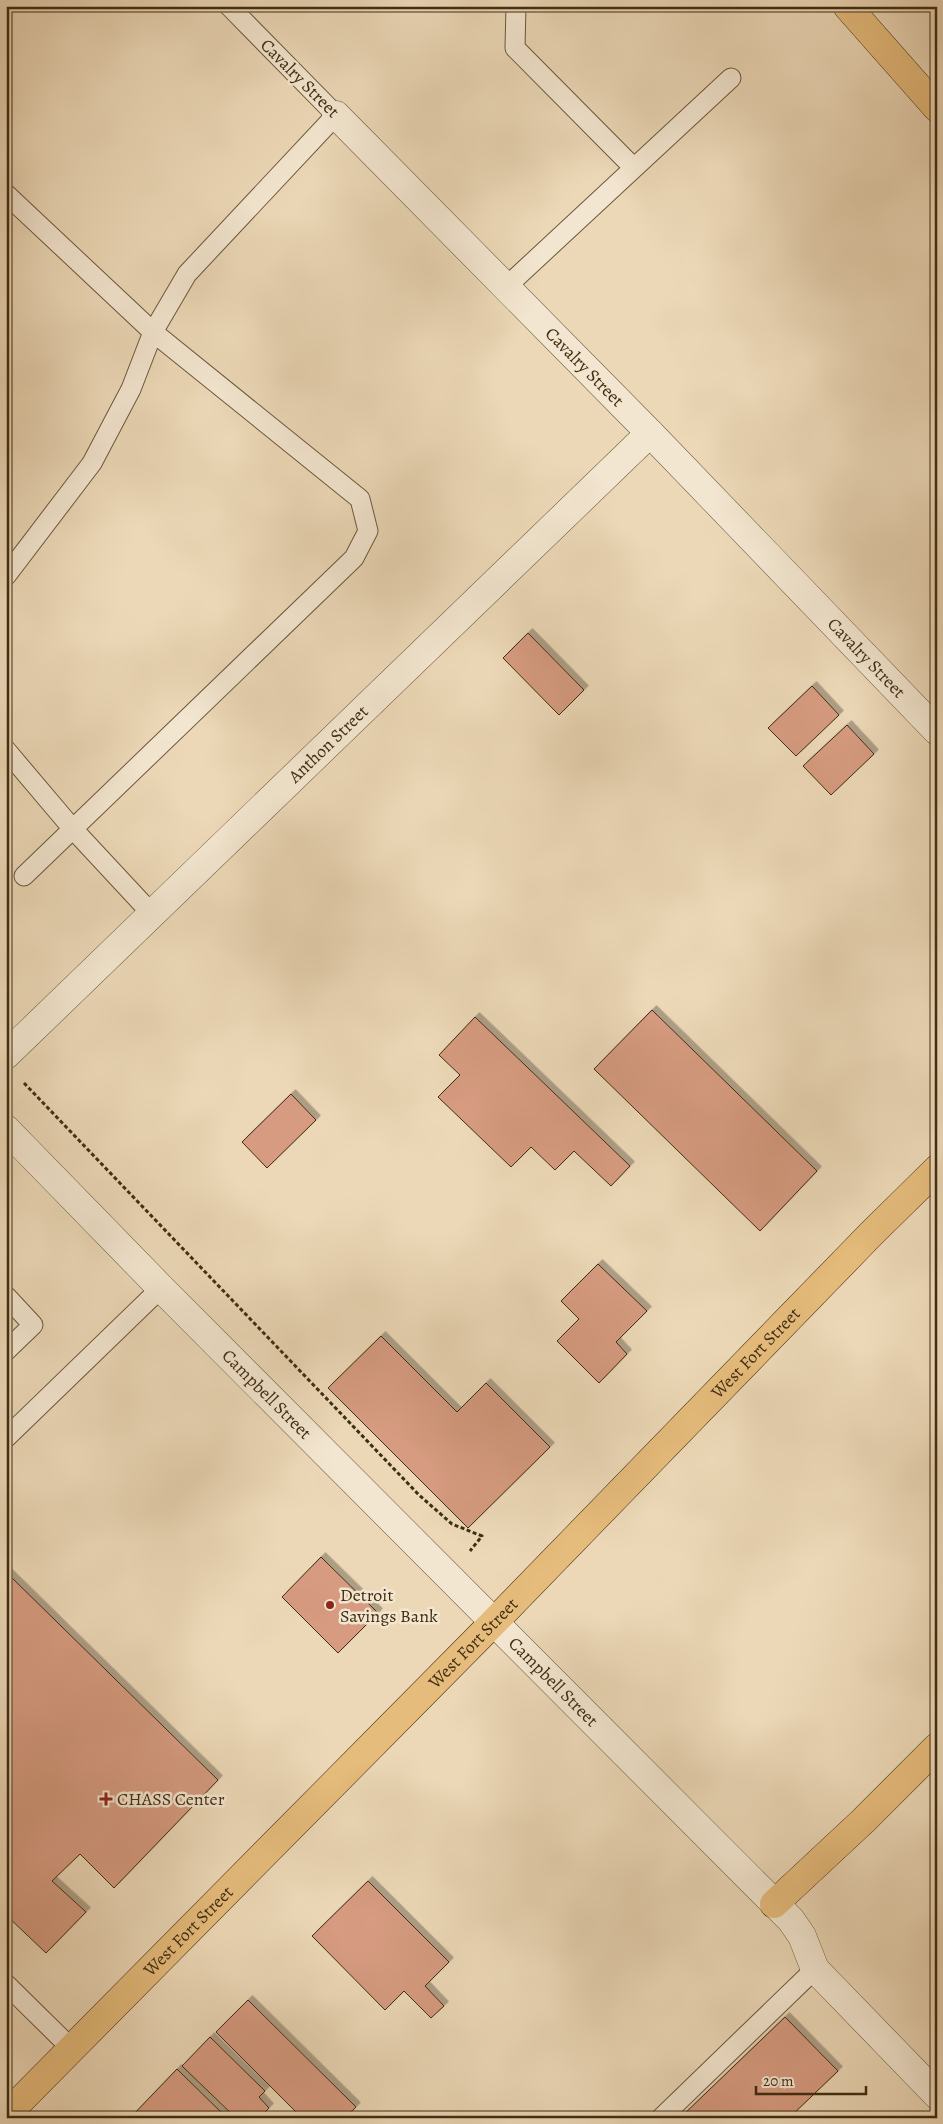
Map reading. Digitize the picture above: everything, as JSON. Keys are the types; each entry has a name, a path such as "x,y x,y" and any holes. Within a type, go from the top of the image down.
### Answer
{"main road":[{"path":"848,6 937,108"},
{"name":"West Fort Street","path":"6,2115 494,1622 864,1241 937,1169"},
{"path":"774,1904 937,1747"}],"street":[{"name":"Cavalry Street","path":"336,115 650,433 937,731"},
{"name":"Anthon Street","path":"12,1066 152,914 650,433"},
{"name":"Campbell Street","path":"6,1129 161,1288 791,1920 802,1936 815,1969 937,2095"}],"lane":[{"name":"Cavalry Street","path":"229,6 336,115"},
{"path":"516,6 515,48 634,168"},
{"path":"506,287 730,78"},
{"path":"6,576 92,463 131,389 153,332 187,274 336,115"},
{"path":"6,194 153,332 360,498 368,531 354,558 24,876"},
{"path":"6,750 72,828 152,914"},
{"path":"6,1438 161,1288"},
{"path":"6,1296 34,1325 6,1351"},
{"path":"661,2118 815,1969"},
{"path":"6,1984 71,2048"}],"path":[{"path":"12,1066 419,1495 452,1524 482,1536"}],"building":[{"path":"528,633 584,690 559,715 503,658"},
{"path":"812,686 839,715 796,756 768,728"},
{"path":"847,725 874,754 831,795 803,766"},
{"path":"652,1010 817,1171 760,1231 594,1069"},
{"path":"475,1017 630,1166 611,1186 574,1151 555,1170 531,1147 511,1167 438,1097 460,1075 439,1055"},
{"path":"291,1094 316,1120 267,1168 242,1142"},
{"path":"598,1264 647,1311 616,1342 627,1354 599,1383 557,1341 579,1319 561,1301"},
{"path":"381,1336 457,1412 486,1383 550,1447 468,1528 328,1388"},
{"name":"Detroit Savings Bank","path":"321,1557 378,1613 338,1653 282,1597"},
{"path":"6,1572 218,1780 114,1888 80,1854 52,1881 86,1912 46,1953 6,1915"},
{"path":"368,1881 449,1962 425,1986 444,2006 431,2018 404,1991 385,2010 312,1936"},
{"path":"248,2000 356,2107 345,2118 302,2118 216,2032"},
{"path":"785,2017 838,2071 789,2118 680,2118"},
{"path":"210,2037 265,2091 259,2097 269,2108 259,2118 236,2118 182,2066"},
{"path":"177,2069 227,2118 130,2118"}],"place":[{"name":"Detroit Savings Bank","path":"330,1605"},
{"name":"CHASS Center","path":"106,1799"}]}
